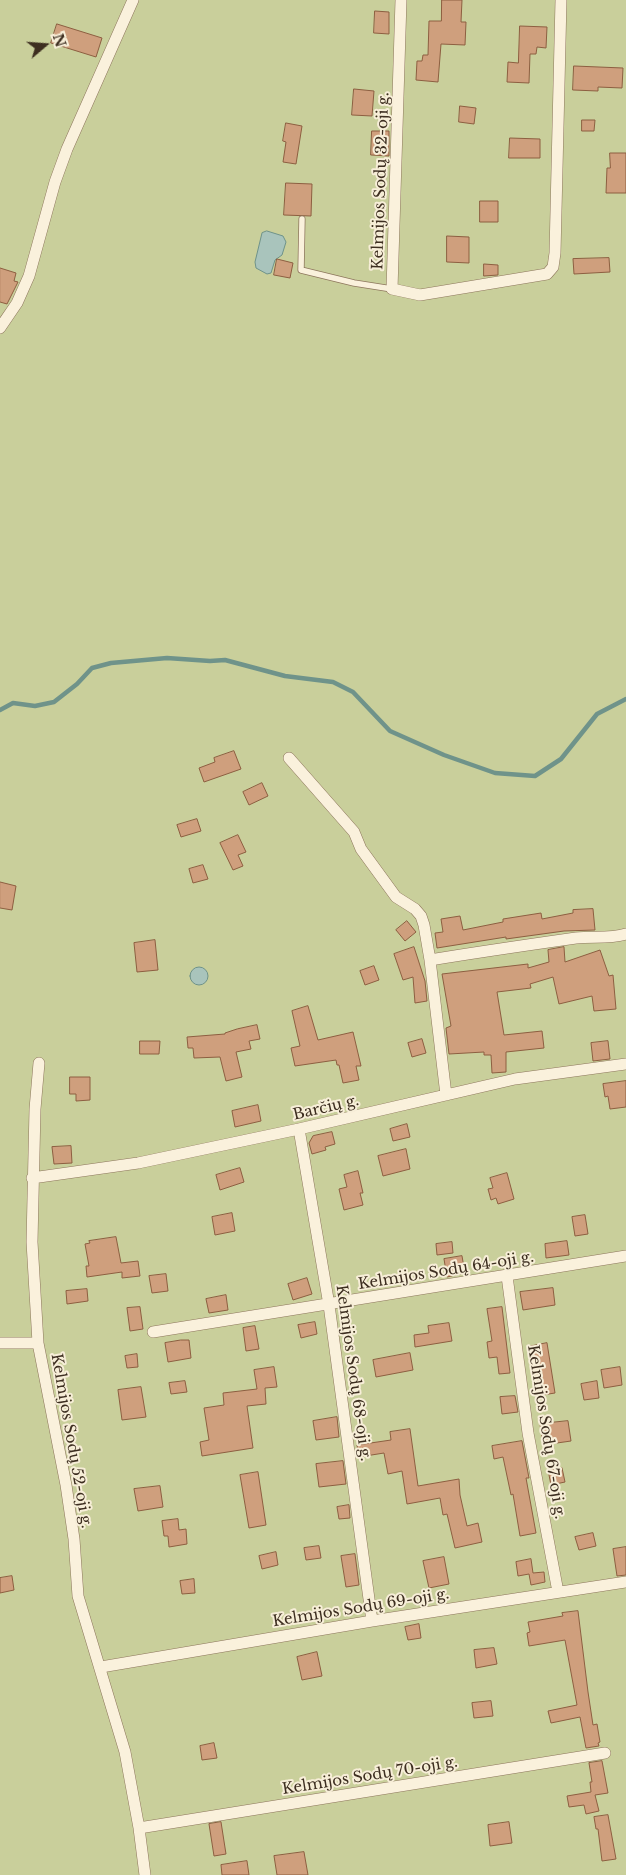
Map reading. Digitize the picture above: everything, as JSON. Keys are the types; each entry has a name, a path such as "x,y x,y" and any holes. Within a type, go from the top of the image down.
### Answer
{"street":[{"path":"0,328 17,303 29,276 55,182 67,149 134,0"},
{"name":"Kelmijos Sodų 32-oji g.","path":"402,0 392,289 420,295 540,276 547,274 553,267 555,253 562,0"},
{"path":"289,758 354,832 361,849 396,897 415,909 420,916 424,925 430,960 446,1095"},
{"path":"430,960 583,937 616,937 626,934"},
{"name":"Kelmijos Sodų 52-oji g.","path":"39,1064 32,1178 32,1242 38,1343 66,1485 74,1539 78,1596 86,1628 101,1667 125,1752 146,1875"},
{"name":"Barčių g.","path":"32,1178 138,1163 299,1129 515,1079 626,1064"},
{"name":"Kelmijos Sodų 68-oji g.","path":"299,1129 329,1305 372,1621"},
{"name":"Kelmijos Sodų 64-oji g.","path":"153,1332 626,1256"},
{"name":"Kelmijos Sodų 67-oji g.","path":"507,1276 528,1433 558,1592"},
{"path":"0,1343 38,1343"},
{"name":"Kelmijos Sodų 69-oji g.","path":"101,1667 372,1621 626,1582"},
{"name":"Kelmijos Sodų 70-oji g.","path":"139,1828 605,1753"}],"lane":[{"path":"302,219 301,270 354,283 392,289"}],"green space":[{"path":"0,0 626,0 626,1875 0,1875"}],"water":[{"path":"267,231 283,236 286,242 282,255 275,260 271,273 267,274 256,268 255,262 262,233"},
{"path":"199,967 205,970 208,976 205,982 199,985 193,982 190,976 193,970"}],"building":[{"path":"442,0 462,0 461,22 466,22 465,45 441,44 438,82 416,80 417,61 422,61 423,55 428,55 429,21 441,21"},
{"path":"375,11 389,12 389,34 374,33"},
{"path":"57,24 102,38 96,57 51,43"},
{"path":"520,26 547,27 546,48 537,47 536,54 530,54 529,83 507,82 508,62 518,63"},
{"path":"574,66 623,68 622,88 598,87 598,91 573,90"},
{"path":"354,89 374,91 372,116 352,115"},
{"path":"460,106 476,108 474,124 459,122"},
{"path":"582,120 595,120 594,131 582,131"},
{"path":"286,123 302,126 296,164 283,162 286,142 283,141"},
{"path":"372,131 389,131 389,156 371,155"},
{"path":"510,138 540,139 540,158 509,158"},
{"path":"610,153 626,153 626,193 606,193"},
{"path":"286,183 312,184 311,216 284,215"},
{"path":"480,201 498,201 498,222 480,222"},
{"path":"447,236 469,237 469,263 447,262"},
{"path":"609,258 610,272 574,274 573,259"},
{"path":"277,259 293,263 290,278 274,275"},
{"path":"484,264 498,265 498,275 484,276"},
{"path":"0,268 16,273 14,281 18,282 7,304 0,302"},
{"path":"234,751 241,769 204,782 199,768 215,762 214,758"},
{"path":"262,783 268,796 249,805 243,792"},
{"path":"197,819 201,831 181,837 177,825"},
{"path":"238,835 246,852 238,855 243,866 233,870 220,843"},
{"path":"203,865 208,879 193,883 189,869"},
{"path":"0,882 16,886 12,910 0,908"},
{"path":"593,909 595,930 564,931 506,939 506,937 437,948 435,933 443,932 441,919 460,916 463,930 503,922 503,919 541,913 542,919 573,913 573,910"},
{"path":"407,921 416,932 405,941 396,930"},
{"path":"155,940 158,970 137,972 134,943"},
{"path":"414,947 425,981 427,1001 415,1003 413,977 403,980 394,954"},
{"path":"564,947 565,962 600,950 609,976 613,975 616,1009 594,1011 592,996 559,1004 553,977 530,984 531,988 497,992 504,1035 542,1031 544,1048 506,1052 506,1072 492,1073 491,1055 484,1055 484,1052 449,1054 446,1028 451,1026 442,974 528,964 528,968 549,962 548,950"},
{"path":"374,966 379,980 365,985 360,971"},
{"path":"308,1006 318,1040 353,1032 361,1066 356,1066 359,1080 343,1083 336,1060 295,1066 291,1048 300,1046 292,1011"},
{"path":"257,1025 260,1039 249,1041 251,1049 236,1052 242,1077 226,1081 220,1057 194,1058 193,1048 188,1048 187,1037 225,1034 237,1029"},
{"path":"422,1039 426,1053 412,1057 408,1043"},
{"path":"140,1041 160,1041 159,1054 140,1054"},
{"path":"608,1041 610,1059 593,1061 591,1043"},
{"path":"70,1077 90,1077 90,1100 76,1101 76,1094 70,1094"},
{"path":"626,1081 626,1107 610,1109 608,1096 605,1097 603,1084"},
{"path":"258,1105 261,1121 235,1127 232,1111"},
{"path":"407,1124 410,1137 393,1141 390,1129"},
{"path":"332,1132 335,1144 325,1147 326,1150 312,1154 309,1143 313,1136"},
{"path":"71,1146 72,1163 54,1164 52,1147"},
{"path":"406,1149 410,1169 383,1176 378,1156"},
{"path":"240,1168 244,1182 220,1190 216,1175"},
{"path":"358,1171 363,1193 360,1193 363,1205 344,1210 339,1189 347,1187 344,1175"},
{"path":"507,1173 514,1199 498,1204 496,1198 491,1200 488,1189 493,1188 490,1178"},
{"path":"232,1213 235,1231 215,1235 212,1217"},
{"path":"585,1215 588,1234 575,1236 572,1217"},
{"path":"116,1237 121,1263 138,1261 140,1276 122,1278 122,1272 87,1277 86,1266 89,1266 85,1244 90,1243 89,1241"},
{"path":"567,1241 569,1255 546,1258 545,1244"},
{"path":"452,1242 453,1253 437,1255 436,1244"},
{"path":"462,1256 465,1273 447,1277 444,1259"},
{"path":"166,1274 168,1291 152,1293 149,1276"},
{"path":"307,1278 312,1294 293,1300 288,1284"},
{"path":"553,1288 555,1305 523,1310 520,1292"},
{"path":"87,1289 88,1301 67,1304 66,1291"},
{"path":"226,1295 228,1310 209,1313 206,1299"},
{"path":"140,1307 143,1329 130,1331 127,1308"},
{"path":"502,1307 510,1373 499,1374 497,1357 489,1358 487,1342 492,1341 487,1309"},
{"path":"315,1322 317,1334 301,1338 298,1325"},
{"path":"449,1323 452,1341 415,1347 414,1335 429,1333 428,1326"},
{"path":"255,1326 259,1349 246,1351 243,1328"},
{"path":"189,1340 191,1358 168,1362 165,1343"},
{"path":"547,1343 555,1393 536,1396 535,1379 528,1347"},
{"path":"410,1353 413,1370 376,1377 373,1360"},
{"path":"137,1354 138,1367 127,1368 125,1356"},
{"path":"274,1367 277,1387 265,1388 266,1404 247,1406 253,1448 202,1456 200,1442 209,1440 204,1408 224,1405 223,1393 257,1389 254,1370"},
{"path":"620,1367 622,1385 604,1388 601,1370"},
{"path":"185,1381 187,1392 171,1394 169,1383"},
{"path":"597,1381 599,1398 584,1400 581,1384"},
{"path":"141,1387 146,1417 122,1420 118,1390"},
{"path":"515,1396 518,1412 502,1414 500,1397"},
{"path":"337,1417 339,1437 316,1440 313,1421"},
{"path":"568,1421 571,1441 543,1445 540,1424"},
{"path":"410,1429 418,1486 459,1479 460,1495 467,1526 478,1523 482,1542 455,1548 447,1514 443,1515 440,1498 407,1504 402,1471 388,1474 384,1453 359,1457 357,1445 391,1440 390,1432"},
{"path":"522,1441 529,1478 526,1478 536,1533 520,1536 513,1494 511,1495 503,1457 494,1459 492,1446"},
{"path":"343,1461 346,1484 319,1487 316,1464"},
{"path":"562,1468 565,1482 551,1485 548,1470"},
{"path":"258,1472 266,1525 249,1528 240,1475"},
{"path":"160,1486 163,1507 138,1511 134,1489"},
{"path":"349,1505 350,1518 339,1519 337,1507"},
{"path":"178,1519 179,1530 186,1529 187,1544 169,1547 168,1536 164,1536 162,1521"},
{"path":"593,1533 596,1546 579,1550 575,1537"},
{"path":"319,1546 321,1558 306,1560 304,1548"},
{"path":"626,1547 626,1575 617,1576 613,1549"},
{"path":"276,1552 278,1565 262,1569 259,1556"},
{"path":"355,1554 359,1585 346,1587 341,1556"},
{"path":"444,1557 449,1584 429,1588 423,1561"},
{"path":"531,1559 533,1573 544,1572 545,1582 531,1585 529,1574 518,1576 516,1562"},
{"path":"12,1576 14,1590 0,1593 0,1578"},
{"path":"194,1579 195,1593 182,1594 180,1581"},
{"path":"578,1611 593,1725 597,1724 600,1742 598,1743 599,1746 586,1748 580,1717 551,1723 548,1711 577,1705 565,1640 529,1646 527,1633 530,1632 528,1622 563,1616 562,1613"},
{"path":"419,1624 421,1638 408,1640 405,1627"},
{"path":"494,1648 497,1664 476,1668 474,1650"},
{"path":"317,1652 322,1676 302,1680 297,1657"},
{"path":"491,1701 493,1716 474,1718 472,1703"},
{"path":"214,1743 217,1758 202,1760 200,1746"},
{"path":"602,1761 608,1793 595,1795 599,1811 586,1814 584,1805 569,1807 567,1796 591,1792 590,1782 592,1782 589,1763"},
{"path":"608,1815 616,1859 602,1861 598,1829 596,1829 594,1817"},
{"path":"221,1822 226,1854 214,1856 209,1824"},
{"path":"509,1822 512,1843 490,1846 488,1825"},
{"path":"304,1852 308,1875 277,1875 274,1856"},
{"path":"247,1861 249,1875 222,1875 221,1865"}],"waterway":[{"path":"0,710 13,703 35,706 54,702 77,684 92,668 111,663 167,658 210,661 225,660 285,676 333,682 353,692 390,731 444,755 495,773 535,776 561,759 597,714 626,699"}]}
